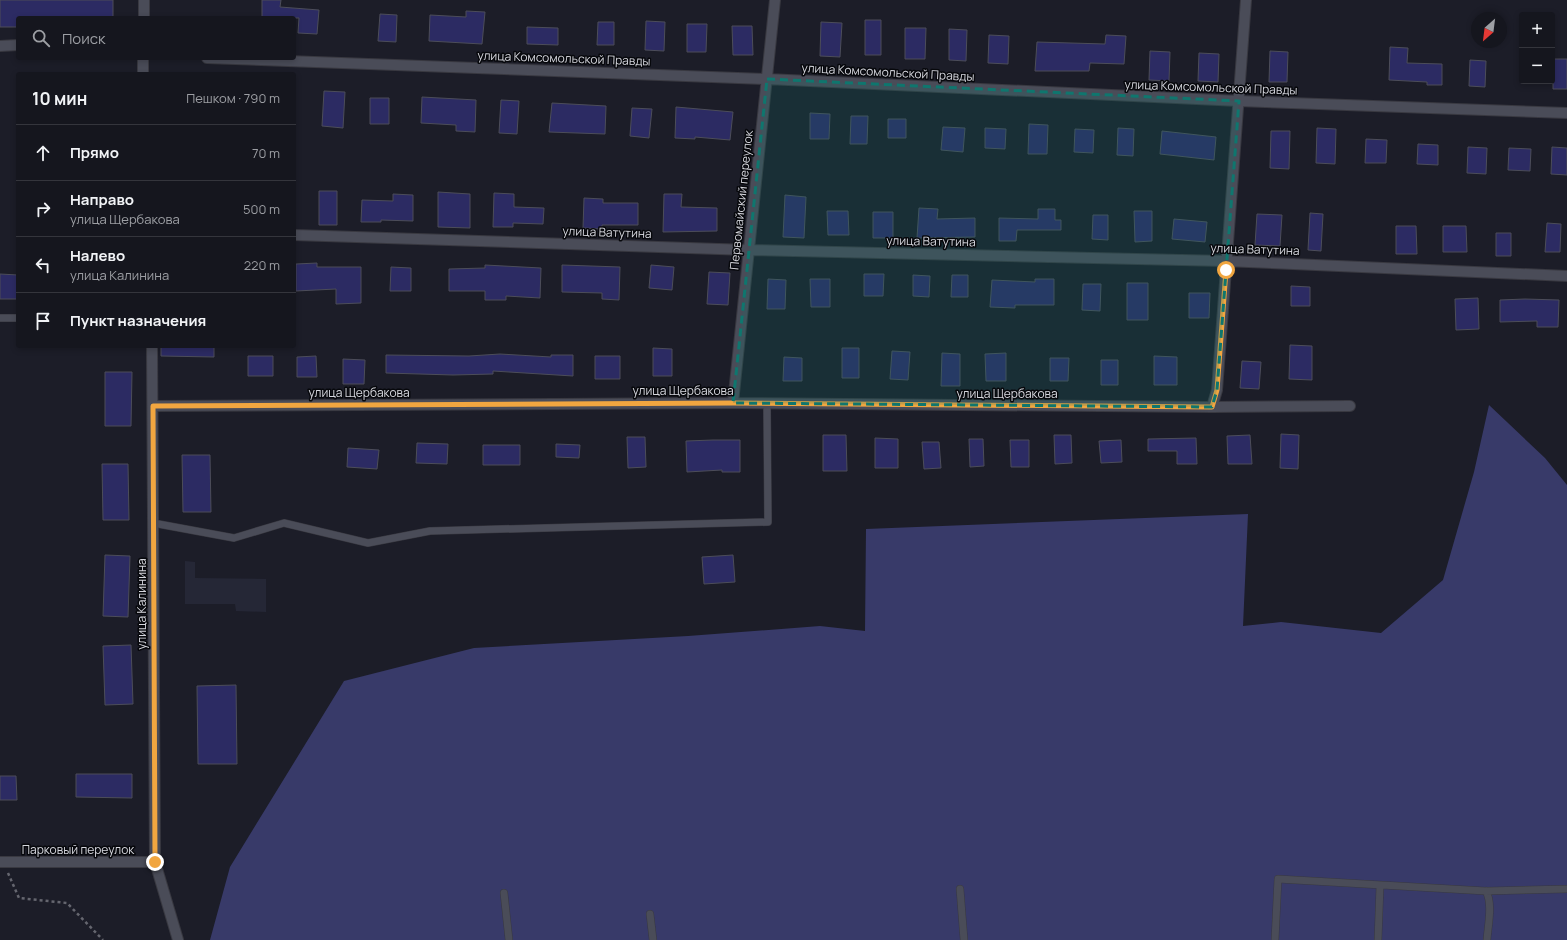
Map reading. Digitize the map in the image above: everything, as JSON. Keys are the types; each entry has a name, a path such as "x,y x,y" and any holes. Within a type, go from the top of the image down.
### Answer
{"street":[{"path":"144,0 144,16"},
{"name":"Первомайский переулок","path":"733,403 775,0"},
{"path":"1212,407 1217,390 1225,261 1246,0"},
{"path":"0,46 16,45"},
{"path":"143,60 143,72"},
{"name":"улица Комсомольской Правды","path":"260,60 767,79 1239,101 1567,114"},
{"name":"улица Ватутина","path":"296,235 749,250 1225,261 1567,276"},
{"name":"улица Калинина","path":"152,348 155,862 178,940"},
{"name":"улица Щербакова","path":"153,406 733,403 1212,407 1350,406"},
{"name":"Парковый переулок","path":"2,862 155,862"}],"lane":[{"path":"0,318 16,318"},
{"path":"153,523 234,538 284,523 368,543 430,531 768,522 767,404"},
{"path":"1275,940 1278,879 1486,891 1567,889"},
{"path":"1378,940 1380,886"},
{"path":"960,889 964,940"},
{"path":"1486,891 1489,897 1487,940"},
{"path":"504,893 509,940"},
{"path":"650,914 653,940"}],"path":[{"path":"2,862 19,898 67,903 103,940"}],"highlighted area":[{"path":"767,79 1239,101 1217,390 1212,407 733,403"}],"shaded area":[{"path":"1489,405 1545,458 1567,485 1567,940 210,940 230,867 344,681 474,648 688,636 820,626 865,631 866,529 1248,514 1243,626 1281,622 1381,633 1443,580 1474,472"},
{"path":"185,561 195,562 195,578 266,579 266,612 236,611 235,604 185,604"}],"building":[{"path":"0,0 113,0 113,16 16,16 16,27 0,27"},
{"path":"262,0 281,0 280,7 319,10 317,34 298,33 299,18 296,18 296,16 262,16"},
{"path":"466,11 485,12 482,44 429,41 430,15 466,17"},
{"path":"380,14 397,15 396,42 378,41"},
{"path":"865,20 881,20 881,55 865,55"},
{"path":"646,21 665,22 664,51 645,50"},
{"path":"598,22 614,22 614,45 597,45"},
{"path":"821,22 842,23 840,57 820,56"},
{"path":"687,24 707,24 706,52 687,52"},
{"path":"732,26 752,26 753,55 733,55"},
{"path":"527,27 558,28 558,45 527,44"},
{"path":"905,28 926,28 925,59 905,59"},
{"path":"949,29 967,30 966,61 949,60"},
{"path":"989,35 1009,36 1008,64 988,63"},
{"path":"1106,35 1126,36 1124,64 1090,63 1089,71 1035,71 1037,42 1105,44"},
{"path":"1390,47 1408,48 1407,63 1442,64 1442,85 1427,85 1427,82 1389,80"},
{"path":"1150,51 1170,52 1169,81 1149,80"},
{"path":"1270,51 1288,52 1287,82 1269,82"},
{"path":"1199,53 1219,54 1218,82 1198,81"},
{"path":"1555,59 1567,59 1567,89 1553,89 1553,84 1555,84"},
{"path":"1470,60 1486,61 1485,87 1469,86"},
{"path":"324,91 345,92 343,128 322,126"},
{"path":"422,97 476,100 475,132 456,131 456,125 421,123"},
{"path":"370,98 389,98 389,124 370,124"},
{"path":"501,100 519,101 517,134 499,133"},
{"path":"552,103 606,106 605,134 549,132"},
{"path":"676,107 733,112 730,140 695,137 695,139 675,138"},
{"path":"632,108 652,109 649,138 630,136"},
{"path":"810,113 830,114 829,139 810,139"},
{"path":"851,116 868,116 867,144 850,144"},
{"path":"888,119 906,119 906,138 888,138"},
{"path":"1029,124 1048,125 1047,154 1028,154"},
{"path":"943,127 965,128 963,152 941,150"},
{"path":"985,128 1006,129 1005,149 985,148"},
{"path":"1118,128 1134,129 1133,156 1117,155"},
{"path":"1317,128 1336,129 1335,164 1316,163"},
{"path":"1075,129 1094,130 1093,153 1074,152"},
{"path":"1162,131 1216,137 1214,160 1160,154"},
{"path":"1271,131 1290,131 1289,169 1270,168"},
{"path":"1366,139 1387,140 1386,163 1365,163"},
{"path":"1418,144 1438,145 1438,165 1417,164"},
{"path":"1468,147 1487,148 1486,174 1467,173"},
{"path":"1552,147 1567,148 1567,175 1551,174"},
{"path":"1509,148 1531,149 1530,171 1508,170"},
{"path":"319,191 337,191 337,225 319,225"},
{"path":"438,192 470,194 470,228 438,227"},
{"path":"494,193 514,194 514,207 544,208 543,224 513,223 513,227 493,227"},
{"path":"393,194 413,195 413,221 381,220 381,222 361,222 362,200 393,201"},
{"path":"664,194 682,194 681,207 717,208 717,231 663,232"},
{"path":"785,195 806,197 804,238 783,237"},
{"path":"584,198 603,199 603,203 638,203 638,225 602,225 602,229 583,228"},
{"path":"919,208 938,209 937,219 975,218 975,237 917,238"},
{"path":"1038,209 1055,209 1055,220 1061,220 1061,230 1017,230 1016,241 999,241 999,218 1038,219"},
{"path":"827,211 848,211 849,235 828,235"},
{"path":"1134,211 1152,211 1152,241 1135,242"},
{"path":"873,212 893,212 893,238 873,238"},
{"path":"1310,213 1323,214 1321,251 1308,250"},
{"path":"1257,214 1282,215 1280,246 1255,245"},
{"path":"1093,215 1108,215 1108,240 1092,239"},
{"path":"1174,219 1207,222 1205,242 1172,239"},
{"path":"1547,223 1561,224 1560,252 1545,252"},
{"path":"1396,226 1416,226 1417,254 1396,254"},
{"path":"1443,226 1466,226 1467,252 1443,252"},
{"path":"1496,233 1511,233 1511,256 1496,256"},
{"path":"317,263 317,267 361,267 361,303 336,304 336,289 296,291 296,264"},
{"path":"485,265 541,268 540,298 506,296 506,300 485,300 485,291 449,291 449,269 485,268"},
{"path":"562,265 620,267 619,300 602,299 602,293 562,292"},
{"path":"651,265 674,267 672,290 649,288"},
{"path":"391,267 411,268 411,291 390,291"},
{"path":"709,272 730,273 728,305 707,304"},
{"path":"0,274 16,275 16,299 0,299"},
{"path":"864,274 884,274 883,296 864,296"},
{"path":"913,275 930,276 929,297 913,296"},
{"path":"952,275 968,275 968,297 951,297"},
{"path":"768,279 786,280 785,309 767,309"},
{"path":"810,279 830,279 830,307 811,307"},
{"path":"1035,279 1054,279 1054,305 1015,305 1015,308 990,307 992,280 1035,282"},
{"path":"1127,283 1148,283 1148,320 1127,320"},
{"path":"1083,284 1101,284 1100,311 1082,310"},
{"path":"1291,286 1310,287 1310,306 1291,306"},
{"path":"1189,293 1210,293 1209,318 1189,318"},
{"path":"1478,298 1479,329 1456,330 1455,299"},
{"path":"1500,300 1559,300 1558,327 1537,327 1537,321 1500,322"},
{"path":"1290,345 1312,346 1312,380 1289,379"},
{"path":"161,348 214,348 214,357 161,356"},
{"path":"653,348 672,349 672,376 653,376"},
{"path":"842,348 859,348 859,378 842,378"},
{"path":"892,351 910,352 908,380 890,379"},
{"path":"942,353 960,354 960,386 941,386"},
{"path":"1006,353 1006,381 986,381 985,354"},
{"path":"500,354 551,357 551,355 573,355 573,376 493,371 493,374 453,375 386,373 386,355 469,356"},
{"path":"248,356 273,356 273,376 248,376"},
{"path":"316,356 317,377 297,377 297,357"},
{"path":"595,356 620,356 620,379 595,379"},
{"path":"1154,356 1177,357 1177,385 1154,385"},
{"path":"784,357 802,358 802,381 783,381"},
{"path":"1050,358 1069,358 1068,381 1050,381"},
{"path":"343,359 365,360 364,384 343,384"},
{"path":"1101,360 1118,360 1118,385 1101,385"},
{"path":"1242,361 1261,362 1259,389 1240,388"},
{"path":"105,372 132,372 131,426 105,426"},
{"path":"1281,434 1299,435 1298,469 1280,468"},
{"path":"823,435 846,435 847,471 823,471"},
{"path":"1054,435 1071,435 1072,463 1055,464"},
{"path":"1250,435 1252,464 1228,464 1227,436"},
{"path":"627,437 645,437 646,467 628,468"},
{"path":"875,438 898,439 898,468 875,468"},
{"path":"1196,438 1197,464 1177,464 1177,451 1148,451 1148,439"},
{"path":"969,439 983,439 984,466 970,467"},
{"path":"740,440 740,472 722,472 722,470 687,472 686,441"},
{"path":"1010,440 1029,440 1029,467 1011,467"},
{"path":"1121,440 1122,462 1101,463 1099,441"},
{"path":"922,442 939,442 941,468 924,469"},
{"path":"417,443 448,444 447,464 416,463"},
{"path":"556,444 580,445 579,458 556,457"},
{"path":"483,445 520,445 520,465 483,465"},
{"path":"348,448 379,450 377,469 347,467"},
{"path":"182,455 210,455 211,512 183,512"},
{"path":"102,464 128,464 129,520 103,520"},
{"path":"105,555 130,556 128,617 103,616"},
{"path":"733,555 735,582 704,584 702,557"},
{"path":"131,645 133,704 105,705 103,646"},
{"path":"236,685 237,764 198,764 197,686"},
{"path":"76,774 132,774 132,798 76,797"},
{"path":"0,776 16,776 17,800 0,800"}],"route":[{"path":"155,862 153,406 733,403 1212,407 1217,390 1226,270"}]}
